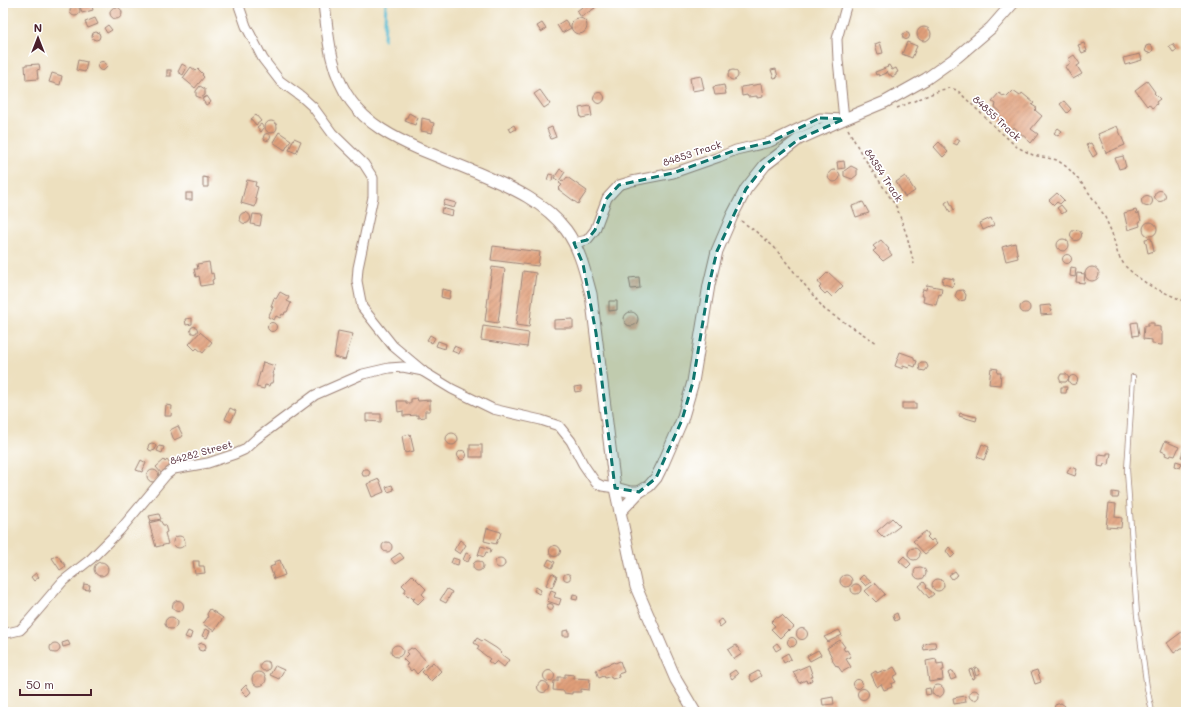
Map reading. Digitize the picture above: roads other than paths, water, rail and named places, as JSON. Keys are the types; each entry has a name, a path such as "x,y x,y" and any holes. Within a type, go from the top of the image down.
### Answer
{"street":[{"path":"238,3 246,26 263,59 280,81 302,96 314,107 332,133 364,164 373,178 373,197 358,268 357,281 362,307 393,346 424,372 452,389 493,409 541,420 559,426 571,441 583,464 596,483 602,486 630,492 639,492"},
{"path":"324,3 333,64 340,83 351,102 367,118 383,131 410,145 513,188 540,205 553,216 566,230 574,243 583,264 590,294 615,488 636,587 676,680 695,712"},
{"path":"844,119 837,39 847,3"},
{"path":"620,512 639,492 649,486 656,478 682,420 693,382 709,284 718,251 732,216 746,189 765,165 799,139 885,102 926,79 957,57 991,28 1013,3"},
{"name":"84853 Track","path":"574,243 587,240 595,230 607,198 619,185 673,173 736,150 770,142 820,118 844,119"},
{"name":"84282 Street","path":"3,634 20,630 63,581 91,560 120,530 166,475 174,469 208,463 244,450 256,439 315,395 363,374 389,368 403,367 424,372"}],"lane":[{"path":"1133,377 1127,470 1137,615 1147,688 1152,712"}],"waterway":[{"path":"384,39 386,3"}]}
